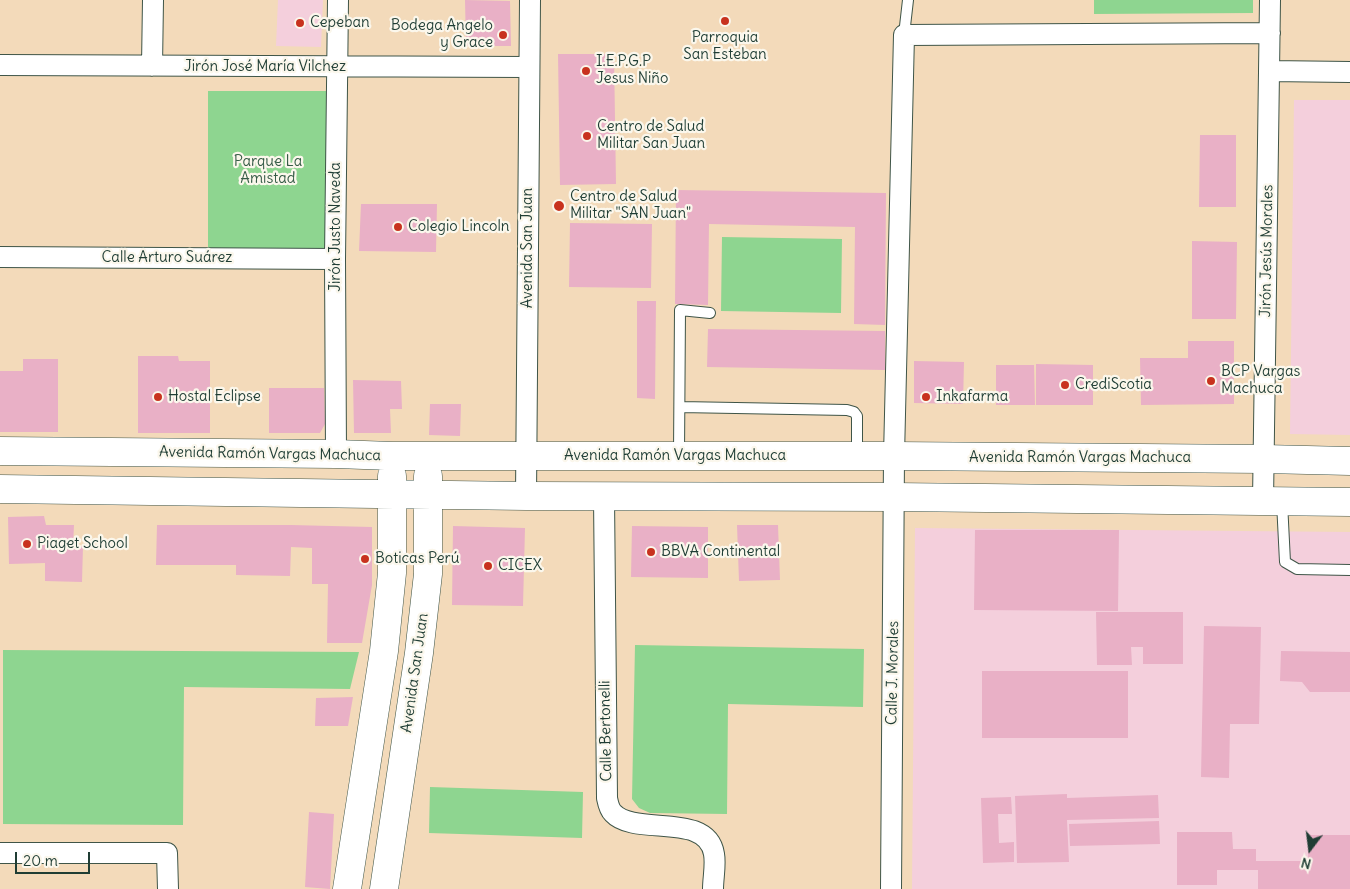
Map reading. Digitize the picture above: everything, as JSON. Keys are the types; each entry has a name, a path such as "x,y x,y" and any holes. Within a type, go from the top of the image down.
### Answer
{"main road":[{"name":"Avenida Ramón Vargas Machuca","path":"0,451 392,456 894,456 1350,461"},
{"path":"347,889 384,651 392,573 392,456"},
{"name":"Avenida San Juan","path":"384,889 420,653 428,574 428,456"},
{"path":"0,490 604,497 894,497 1350,502"}],"street":[{"path":"152,66 153,0"},
{"name":"Jirón Justo Naveda","path":"336,454 335,260 338,0"},
{"name":"Avenida San Juan","path":"526,496 530,0"},
{"name":"Jirón Jesús Morales","path":"1270,0 1264,459 1272,501"},
{"path":"904,35 1270,33"},
{"name":"Calle J. Morales","path":"891,889 894,456 904,35"},
{"name":"Jirón José María Vilchez","path":"0,65 530,67"},
{"path":"1270,71 1350,72"},
{"name":"Calle Arturo Suárez","path":"0,257 335,260"},
{"name":"Calle Bertonelli","path":"604,497 607,798 611,812 621,819 638,824 685,828 706,838 714,853 713,889"},
{"path":"0,853 168,853 168,889"}],"lane":[{"path":"904,35 908,0"},
{"path":"679,456 680,310 710,313"},
{"path":"680,407 847,410 854,412 856,416 856,456"},
{"path":"1272,501 1286,562 1297,569 1350,570"}],"shaded area":[{"name":"Cepeban","path":"278,0 323,0 321,47 276,46"},
{"path":"1294,100 1350,100 1350,435 1290,434"},
{"path":"915,528 1350,532 1350,889 912,889"}],"green space":[{"path":"1094,0 1253,0 1253,13 1094,14"},
{"name":"Parque La Amistad","path":"208,91 327,91 327,250 208,250"},
{"path":"722,237 842,239 841,313 721,311"},
{"path":"635,645 864,649 863,707 728,704 727,814 650,813 639,808 632,799"},
{"path":"3,650 359,652 350,689 184,687 183,825 3,824"},
{"path":"430,787 583,792 582,838 429,833"}],"building":[{"path":"465,0 510,1 511,46 466,46"},
{"name":"Centro de Salud Militar San Juan","path":"558,54 614,54 616,184 560,185"},
{"path":"1200,135 1236,135 1236,207 1199,207"},
{"path":"676,190 886,193 885,325 854,324 855,227 709,224 708,305 675,304"},
{"name":"Colegio Lincoln","path":"361,204 437,204 436,252 359,251"},
{"path":"570,223 652,224 651,288 569,287"},
{"path":"1192,241 1237,242 1236,319 1192,319"},
{"path":"637,301 656,301 655,399 637,398"},
{"path":"708,329 885,331 885,370 707,367"},
{"path":"1188,341 1234,341 1234,404 1141,405 1140,358 1188,358"},
{"path":"138,356 178,356 179,361 210,361 210,433 138,433"},
{"path":"23,359 58,359 58,432 0,432 0,371 23,371"},
{"path":"914,361 964,362 963,404 914,403"},
{"name":"CrediScotia","path":"1036,364 1093,365 1093,405 1036,405"},
{"path":"996,365 1034,365 1035,405 996,405"},
{"path":"353,380 401,381 402,409 390,409 391,433 354,433"},
{"path":"269,388 324,388 325,424 320,433 269,433"},
{"path":"430,404 461,404 460,436 429,435"},
{"path":"44,516 46,525 74,525 73,546 83,546 82,582 45,581 45,563 9,564 8,517"},
{"path":"157,525 372,527 372,585 362,643 327,643 328,584 312,584 312,548 291,547 290,576 236,575 236,565 156,565"},
{"path":"737,525 778,525 780,580 739,581"},
{"name":"CICEX","path":"453,526 525,528 523,606 452,605"},
{"path":"632,526 708,527 708,578 631,577"},
{"path":"975,530 1119,530 1118,611 974,610"},
{"path":"1096,612 1183,612 1183,664 1143,664 1143,647 1131,647 1132,665 1097,665"},
{"path":"1204,626 1261,627 1259,724 1230,724 1229,778 1201,777"},
{"path":"1281,651 1350,652 1350,692 1310,692 1302,682 1280,681"},
{"path":"982,671 1128,671 1128,738 982,738"},
{"path":"353,697 348,726 315,726 316,698"},
{"path":"1067,794 1067,798 1158,795 1159,818 1067,820 1069,862 1017,863 1015,796"},
{"path":"1011,797 1012,814 998,814 999,843 1014,842 1014,862 983,863 981,798"},
{"path":"309,812 334,814 330,889 305,887"},
{"path":"1159,821 1160,844 1070,846 1069,824"},
{"path":"1177,832 1232,832 1233,849 1256,849 1256,861 1308,861 1308,835 1350,835 1350,889 1258,889 1258,870 1217,870 1217,885 1177,885"}],"place":[{"name":"Parroquia San Esteban","path":"725,21"},
{"name":"Cepeban","path":"300,23"},
{"name":"Bodega Angelo y Grace","path":"503,35"},
{"name":"I.E.P.G.P Jesus Niño","path":"586,71"},
{"name":"Centro de Salud Militar San Juan","path":"587,136"},
{"name":"Centro de Salud Militar \"SAN Juan\"","path":"559,206"},
{"name":"Colegio Lincoln","path":"398,227"},
{"name":"BCP Vargas Machuca","path":"1211,381"},
{"name":"CrediScotia","path":"1065,385"},
{"name":"Hostal Eclipse","path":"158,397"},
{"name":"Inkafarma","path":"926,397"},
{"name":"Piaget School","path":"27,544"},
{"name":"BBVA Continental","path":"651,552"},
{"name":"Boticas Perú","path":"365,559"},
{"name":"CICEX","path":"488,566"}]}
